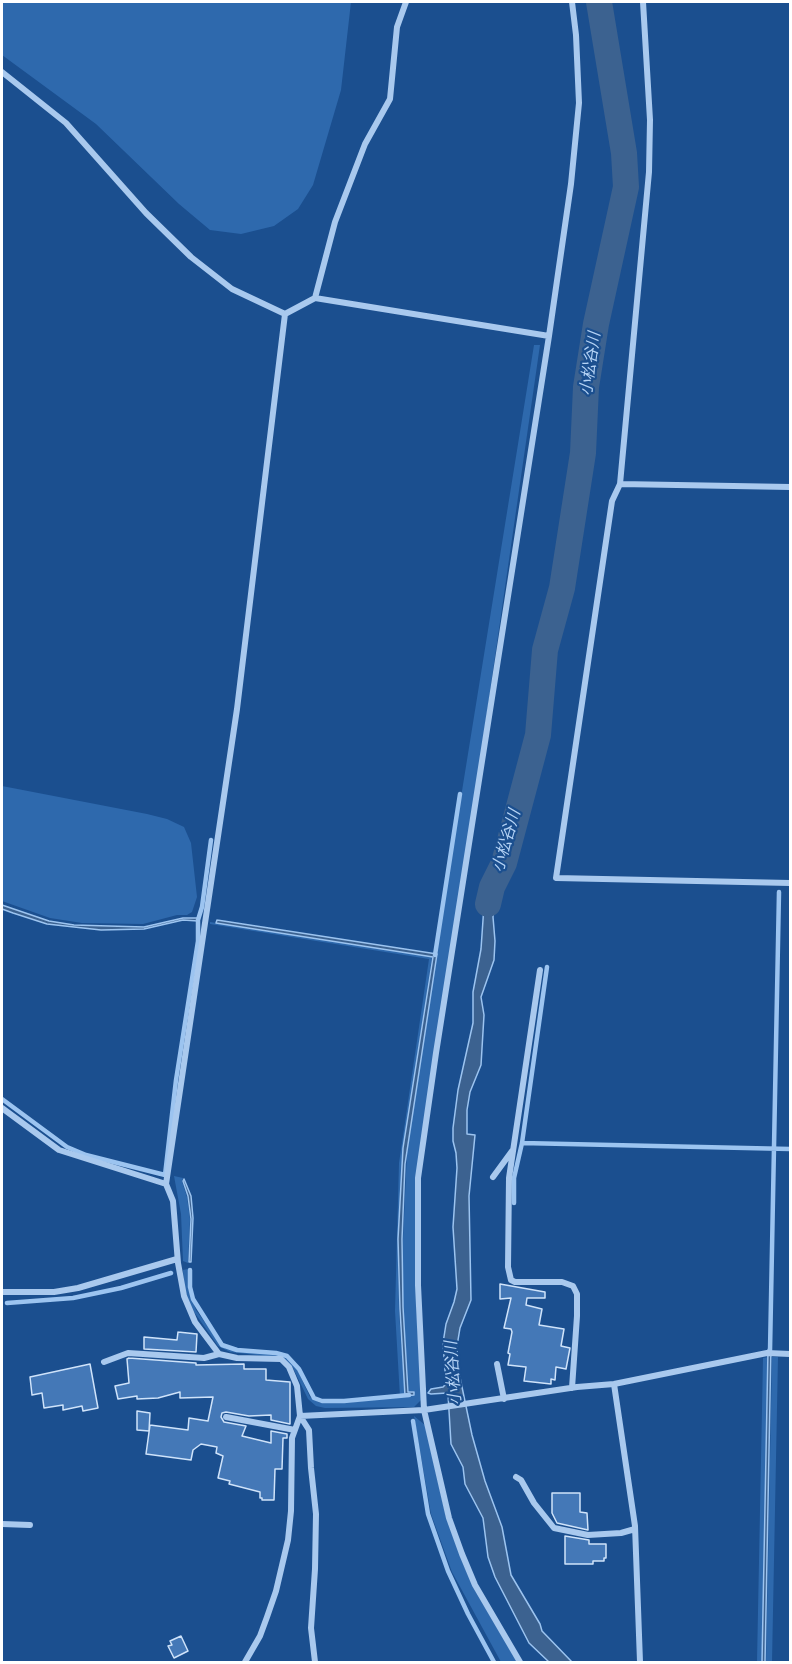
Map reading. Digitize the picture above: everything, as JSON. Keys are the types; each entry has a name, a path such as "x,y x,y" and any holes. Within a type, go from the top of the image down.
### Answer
{"street":[{"path":"315,298 335,222 364,144 390,99 397,27 406,2"},
{"path":"520,1662 475,1585 462,1554 449,1518 424,1410 418,1285 418,1178 571,184 579,103 572,2"},
{"path":"643,2 650,120 649,172 620,484 612,501 556,878 790,883"},
{"path":"2,72 66,123 146,213 191,257 232,289 285,314"},
{"path":"285,314 315,298 549,336"},
{"path":"219,1354 195,1322 184,1296 177,1259 173,1201 166,1184 237,709 285,314"},
{"path":"620,484 790,487"},
{"path":"540,970 509,1178 508,1267 511,1280 515,1282 562,1282 573,1286 577,1294 577,1316 572,1388"},
{"path":"2,1108 59,1149 166,1184"},
{"path":"493,1177 513,1151"},
{"path":"2,1292 54,1292 78,1288 177,1259"},
{"path":"104,1362 128,1353 204,1358 219,1354 237,1358 281,1359 289,1367 297,1386 300,1416 292,1438 291,1511 284,1562 260,1636 245,1662"},
{"path":"300,1416 424,1410 614,1384 770,1354 790,1354"},
{"path":"497,1364 500,1400"},
{"path":"614,1384 635,1529 640,1662"},
{"path":"300,1416 309,1430 316,1514 311,1628 315,1662"},
{"path":"226,1417 295,1430"},
{"path":"516,1477 554,1528 588,1535 621,1533 635,1529"},
{"path":"2,1524 30,1525"}],"shaded area":[{"path":"2,2 351,2 341,90 313,185 298,209 274,226 241,234 210,230 179,204 96,124 2,55"},
{"path":"534,345 540,345 416,1183 416,1297 421,1400 414,1407 325,1408 316,1406 308,1399 293,1368 283,1358 230,1352 218,1346 192,1309 184,1288 183,1270 188,1269 188,1288 196,1310 226,1349 275,1354 287,1358 298,1371 310,1397 320,1403 400,1397 395,1311 399,1163 429,959 210,924 210,922 432,957 403,1150 398,1239 399,1312 405,1396 415,1395 414,1391 409,1391 403,1310 407,1152 441,921"},
{"path":"2,786 147,814 167,819 184,827 191,843 197,897 192,912 143,924 82,923 50,918 2,901"},
{"path":"174,1176 183,1178 187,1197 190,1219 188,1263 183,1261 181,1214"},
{"path":"768,1357 762,1662 757,1662 763,1358"},
{"path":"772,1357 778,1357 772,1662 766,1662"},
{"path":"414,1416 425,1425 446,1517 463,1564 474,1589 517,1662 501,1662 452,1572 431,1514"}],"water":[{"path":"499,865 501,886 495,896 493,917 494,960 481,997 484,1015 481,1065 470,1092 467,1110 467,1134 475,1135 469,1196 471,1300 460,1328 457,1363 472,1435 485,1481 502,1527 511,1575 542,1631 572,1662 549,1662 529,1643 495,1577 488,1557 483,1518 465,1484 463,1467 451,1444 448,1394 428,1393 431,1389 443,1387 446,1384 443,1343 446,1324 457,1289 453,1227 457,1168 453,1128 458,1090 473,1023 473,992 481,949 485,891 490,876"},
{"path":"2,905 49,921 74,925 144,927 183,918 199,918 198,921 183,920 144,929 101,930 47,924 2,909"},
{"path":"217,920 437,954 405,1164 402,1239 403,1307 408,1392 414,1392 414,1395 405,1396 398,1239 403,1148 433,957 216,923"},
{"path":"184,1179 191,1196 193,1218 191,1262 189,1262 191,1219"},
{"path":"771,1345 765,1662 762,1662 768,1350"}],"building":[{"path":"500,1284 545,1292 545,1298 527,1298 526,1305 542,1309 539,1325 564,1329 561,1346 570,1348 566,1369 556,1367 555,1380 551,1379 551,1384 524,1381 526,1367 508,1365 512,1332 511,1329 504,1328 511,1298 500,1299"},
{"path":"178,1332 197,1334 196,1352 144,1349 144,1337 177,1340"},
{"path":"127,1359 196,1363 196,1365 244,1364 244,1369 266,1369 266,1380 290,1382 290,1424 271,1420 271,1415 249,1416 226,1412 222,1413 221,1417 224,1422 246,1426 242,1436 271,1443 271,1431 287,1434 287,1438 283,1438 282,1469 275,1469 274,1500 262,1500 260,1492 229,1484 230,1481 218,1478 223,1456 216,1453 217,1447 201,1444 193,1450 191,1460 146,1454 150,1425 188,1430 189,1418 208,1421 213,1397 180,1398 180,1392 158,1398 137,1399 137,1396 118,1399 115,1386 129,1383"},
{"path":"90,1364 98,1408 83,1411 82,1406 63,1410 63,1405 44,1408 42,1393 32,1395 30,1377"},
{"path":"137,1411 150,1413 149,1431 137,1430"},
{"path":"552,1493 580,1493 580,1512 587,1513 588,1530 557,1523 552,1513"},
{"path":"565,1536 589,1540 589,1544 606,1544 606,1558 604,1561 593,1561 593,1564 565,1564"},
{"path":"181,1636 188,1651 174,1658 168,1646 172,1645 170,1641"}],"waterway":[{"name":"小松谷川","path":"488,904 492,887 504,863 538,735 545,650 562,588 583,453 586,387 596,324 626,187 624,153 599,2"},
{"path":"435,955 460,794"},
{"path":"2,1099 67,1147 86,1155 165,1175 176,1080 211,840"},
{"path":"770,1351 779,892"},
{"path":"514,1203 514,1178 522,1143 547,967"},
{"path":"522,1143 790,1149"},
{"path":"190,1270 193,1299 222,1345 237,1350 287,1356 299,1369 314,1398 322,1401 344,1401 409,1395"},
{"path":"7,1303 73,1298 121,1288 171,1273"},
{"path":"413,1421 428,1514 448,1571 494,1662"}]}
